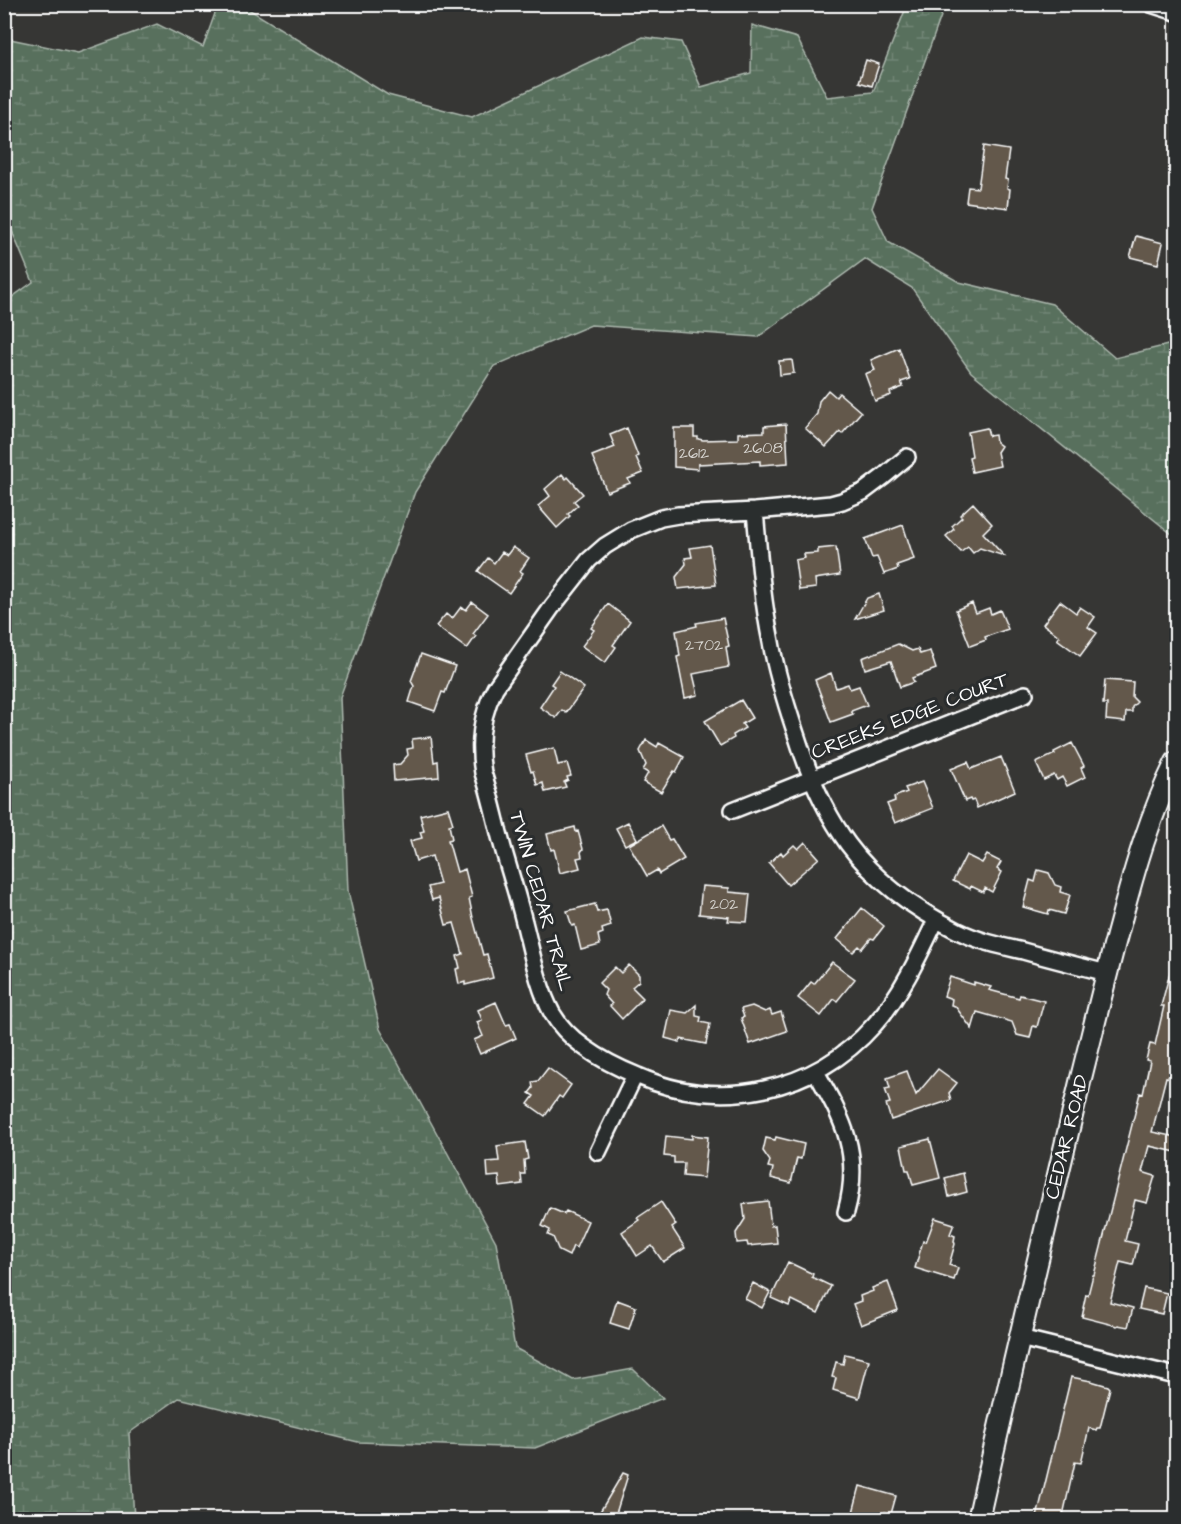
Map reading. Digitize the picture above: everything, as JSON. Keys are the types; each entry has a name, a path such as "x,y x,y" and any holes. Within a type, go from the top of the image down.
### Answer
{"street":[{"path":"1151,4 1176,12"},
{"name":"TWIN CEDAR TRAIL","path":"908,457 863,492 842,501 819,506 703,513 661,518 631,530 605,546 589,560 552,607 495,688 482,727 480,755 542,990 553,1014 582,1047 624,1071 652,1083 686,1092 743,1094 769,1089 816,1072 840,1057 880,1018 903,983 936,920"},
{"path":"755,511 761,575 771,642 789,714 811,778 834,824 850,846 899,896 936,920 960,932 988,942 1107,973"},
{"name":"CREEKS EDGE COURT","path":"733,810 1025,694"},
{"name":"CEDAR ROAD","path":"978,1520 1045,1228 1133,873 1144,837 1176,762"},
{"path":"816,1072 836,1108 850,1143 853,1185 846,1212"},
{"path":"598,1152 635,1075"},
{"path":"1020,1338 1176,1376"}],"green space":[{"path":"218,5 242,5 388,95 472,117 643,37 681,42 701,87 751,73 752,25 797,38 827,97 873,92 907,5 945,5 872,208 888,242 959,282 1052,304 1115,358 1176,343 1176,535 1173,535 971,372 912,288 865,259 758,337 591,325 494,366 415,492 340,697 348,891 380,1029 496,1242 515,1348 573,1380 633,1369 663,1398 535,1448 358,1442 179,1398 129,1433 134,1519 5,1519 4,303 33,282 5,214 5,38 78,53 157,24 203,47"}],"building":[{"path":"866,60 879,64 872,86 859,82"},
{"path":"984,146 1009,150 1005,179 1008,180 1007,188 1010,189 1008,208 966,202 968,187 978,188"},
{"path":"1136,236 1163,243 1158,264 1130,257"},
{"path":"899,348 910,379 901,382 903,387 890,392 891,395 875,401 865,374 875,370 871,360"},
{"path":"792,360 794,373 780,375 779,361"},
{"path":"828,390 836,397 839,393 861,412 842,434 840,432 826,447 805,428 817,414 819,401"},
{"path":"786,424 788,463 760,465 760,461 698,464 698,469 674,467 674,428 694,428 694,437 703,440 738,439 738,433 764,432 764,426"},
{"path":"627,428 643,473 628,479 630,483 607,492 592,456 615,447 610,435"},
{"path":"987,428 989,436 995,435 996,442 1001,446 997,452 1000,466 972,472 968,432"},
{"path":"562,474 566,479 568,477 583,494 574,501 578,505 568,514 570,516 557,528 538,506 550,496 545,489"},
{"path":"973,503 992,524 983,533 1004,556 980,548 973,553 968,547 961,552 946,536 954,529 952,526 962,517 960,515"},
{"path":"903,525 914,559 897,565 898,569 884,574 877,557 872,558 865,539"},
{"path":"710,545 716,585 678,589 676,577 686,564 685,558 692,557 690,548"},
{"path":"513,547 529,558 520,571 523,573 509,593 478,571 488,558 494,563 502,552 507,555"},
{"path":"836,547 840,575 815,579 816,588 799,590 795,560 805,558 804,554 818,553 818,549"},
{"path":"879,594 884,610 855,619 867,598"},
{"path":"1060,601 1076,613 1080,607 1095,617 1088,627 1097,633 1080,656 1057,639 1059,636 1043,624"},
{"path":"472,602 488,614 473,634 476,636 467,649 436,626 446,614 452,619 461,607 466,610"},
{"path":"972,603 976,613 989,608 991,614 1000,610 1008,629 985,637 986,640 970,646 956,610"},
{"path":"608,604 630,621 613,645 616,647 605,663 582,646 594,630 591,628"},
{"path":"723,618 729,646 726,647 729,667 693,674 698,695 685,698 677,657 680,656 676,631 697,626 696,623"},
{"path":"898,644 912,651 918,649 920,654 930,651 936,669 912,678 914,682 900,687 891,661 865,669 862,658"},
{"path":"421,654 455,666 445,693 442,692 435,711 409,702 414,686 411,681"},
{"path":"560,671 584,688 566,713 562,710 556,718 540,707 554,686 551,684"},
{"path":"831,673 836,688 848,684 850,689 859,686 867,705 851,711 853,714 831,722 815,680"},
{"path":"1105,680 1133,682 1132,697 1137,702 1132,707 1132,712 1126,712 1125,722 1106,720 1107,704 1103,704"},
{"path":"741,700 752,718 742,724 745,728 733,735 734,738 720,746 705,721"},
{"path":"431,737 434,762 438,761 439,777 394,781 393,765 400,764 408,755 407,749 413,748 412,739"},
{"path":"646,740 657,747 659,743 684,757 661,792 643,782 648,773 643,770 646,765 640,751"},
{"path":"1072,743 1084,766 1081,768 1085,777 1067,786 1062,777 1057,780 1054,775 1044,780 1036,763"},
{"path":"554,748 558,765 567,763 571,776 567,777 568,780 564,782 566,787 545,792 543,783 537,785 526,755"},
{"path":"1001,757 1015,791 977,808 974,800 965,801 951,769 968,762 971,769"},
{"path":"922,782 933,808 895,823 887,804 895,801 894,797 907,792 905,788"},
{"path":"448,808 453,824 449,825 452,839 448,840 457,872 465,869 472,897 469,898 473,918 483,955 487,954 493,978 465,985 465,982 459,984 456,969 460,968 457,956 463,954 454,923 446,925 439,898 432,900 428,887 440,884 432,856 416,861 410,841 422,838 420,832 424,831 420,815"},
{"path":"628,822 637,839 625,845 616,828"},
{"path":"661,826 684,859 659,874 657,870 647,876 629,845"},
{"path":"575,827 583,849 582,857 577,858 580,868 560,873 554,849 551,850 547,834"},
{"path":"805,842 819,858 788,885 769,863 781,852 783,855 794,845 798,849"},
{"path":"966,855 982,863 987,855 1001,862 997,869 1002,872 992,892 985,888 983,892 971,886 970,889 953,881"},
{"path":"1038,870 1049,873 1055,885 1061,887 1060,892 1070,895 1064,914 1049,910 1048,914 1023,907 1030,880 1035,882"},
{"path":"702,886 729,888 729,892 750,894 747,922 728,921 729,917 699,914"},
{"path":"595,904 597,912 607,910 611,926 602,929 603,933 598,935 600,945 581,950 575,925 572,926 567,911"},
{"path":"862,908 884,926 874,939 871,938 862,949 859,946 853,952 837,939"},
{"path":"832,962 855,979 837,1001 834,999 821,1016 798,998 811,982 814,984"},
{"path":"629,965 639,975 639,981 632,987 643,998 622,1019 610,1006 612,1004 604,995 606,990 599,983 615,967 621,973"},
{"path":"1172,965 1176,966 1176,1053 1170,1078 1166,1077 1152,1132 1176,1137 1176,1152 1149,1146 1142,1172 1155,1176 1147,1203 1135,1200 1125,1241 1138,1244 1133,1265 1120,1262 1110,1302 1133,1308 1128,1327 1117,1326 1082,1317 1083,1308 1094,1275 1140,1093 1143,1094 1150,1061 1146,1060 1150,1044 1155,1045 1164,1006 1161,1006"},
{"path":"950,977 974,985 974,982 991,987 989,990 1019,998 1020,995 1044,1001 1037,1027 1033,1026 1030,1038 1017,1035 1012,1022 977,1012 972,1029 955,1006 951,1005 952,999 944,996"},
{"path":"496,1002 506,1025 510,1024 516,1038 480,1054 474,1040 483,1036 477,1022 482,1020 478,1010"},
{"path":"696,1005 696,1016 701,1017 700,1022 710,1024 706,1044 665,1038 671,1010 687,1013"},
{"path":"752,1006 765,1012 770,1010 772,1015 781,1012 787,1031 750,1044 741,1018 744,1017 741,1009"},
{"path":"548,1068 571,1085 562,1098 559,1096 545,1116 528,1104 534,1096 529,1093 533,1088 532,1082 538,1081"},
{"path":"938,1069 957,1083 949,1093 951,1100 891,1120 886,1104 890,1103 885,1089 890,1088 887,1078 907,1071 916,1095"},
{"path":"692,1135 708,1137 704,1178 683,1176 684,1163 674,1163 674,1157 664,1156 666,1136 692,1139"},
{"path":"776,1137 804,1144 801,1159 797,1158 791,1183 771,1178 773,1168 768,1167 770,1161 763,1151 766,1138 775,1140"},
{"path":"930,1139 940,1178 913,1185 909,1170 906,1170 901,1146"},
{"path":"525,1142 528,1159 524,1160 525,1174 521,1174 522,1184 500,1187 499,1176 488,1177 487,1162 499,1161 497,1146"},
{"path":"963,1173 967,1192 949,1197 945,1178"},
{"path":"768,1201 771,1226 775,1225 777,1243 748,1246 747,1242 737,1243 736,1233 745,1219 743,1204"},
{"path":"661,1202 676,1225 672,1228 685,1248 663,1262 652,1246 637,1256 622,1232 639,1220 637,1218"},
{"path":"550,1208 564,1214 566,1211 588,1221 576,1248 573,1246 569,1256 559,1251 553,1237 548,1235 550,1230 542,1226"},
{"path":"935,1218 954,1224 950,1234 955,1236 955,1244 949,1265 958,1268 954,1280 915,1268 923,1241 926,1242"},
{"path":"788,1262 831,1286 818,1313 792,1300 789,1306 771,1298"},
{"path":"888,1282 898,1310 861,1325 853,1304 861,1301 860,1296 873,1291 872,1288"},
{"path":"753,1283 770,1292 762,1308 745,1299"},
{"path":"1144,1288 1167,1293 1162,1314 1139,1309"},
{"path":"617,1300 636,1307 629,1329 610,1323"},
{"path":"845,1354 869,1360 859,1398 833,1390 836,1378 832,1377 836,1362 843,1364"},
{"path":"1071,1377 1110,1388 1100,1428 1096,1430 1089,1428 1081,1463 1075,1462 1062,1520 1037,1520 1037,1517"},
{"path":"623,1473 628,1475 614,1520 595,1520"},
{"path":"860,1486 896,1496 891,1514 885,1512 883,1520 851,1520"}]}
